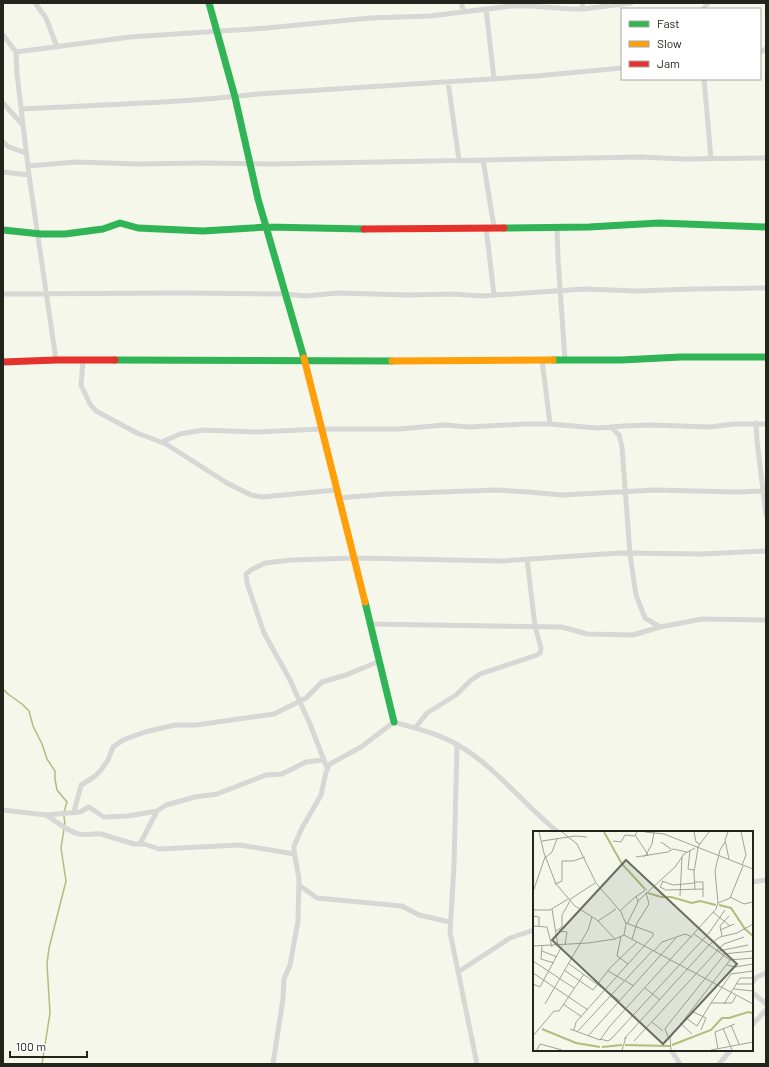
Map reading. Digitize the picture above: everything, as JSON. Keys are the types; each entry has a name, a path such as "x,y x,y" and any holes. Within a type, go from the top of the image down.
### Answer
{"street":[{"path":"34,3 46,18 57,47"},
{"path":"209,3 235,97 258,199 305,362 394,722"},
{"path":"461,3 464,12"},
{"path":"582,3 583,9"},
{"path":"16,52 130,38 370,18 430,16 525,4 583,9 631,3"},
{"path":"486,10 494,79"},
{"path":"3,35 16,52 28,175 56,360"},
{"path":"21,109 235,97 258,94 536,76 621,68"},
{"path":"704,80 711,159"},
{"path":"448,82 459,160"},
{"path":"3,104 23,125"},
{"path":"3,142 9,147 26,153"},
{"path":"28,166 76,162 131,164 250,164 634,157 711,159 766,158"},
{"path":"483,160 490,227 494,295"},
{"path":"3,172 28,175"},
{"path":"3,230 37,234 67,234 106,229 120,223 138,228 203,231 266,228 393,229 589,227 659,222 766,227"},
{"path":"557,227 565,360"},
{"path":"3,294 286,294 305,296 337,293 395,295 453,294 473,296 596,288 647,291 694,288 766,288"},
{"path":"3,362 56,360 305,362 766,357"},
{"path":"542,360 550,424"},
{"path":"83,361 81,383 93,408 137,433 162,442 219,478 254,496 262,497 336,490"},
{"path":"756,423 757,441 765,491 766,515"},
{"path":"162,442 176,435 199,430 257,432 321,429 398,429 445,425 469,427 550,424 597,428 650,425 710,427 734,424 766,424"},
{"path":"611,427 618,433 621,442 630,554 636,595 643,615 647,620 660,627"},
{"path":"338,498 387,494 496,490 562,495 679,489 701,492 765,491"},
{"path":"328,768 290,680 264,632 247,583 246,574 251,570 271,562 292,560 354,558 475,561 595,554 702,554 766,551"},
{"path":"415,728 427,713 456,695 480,674 539,654 541,648 535,626 527,559"},
{"path":"370,624 562,627 587,634 633,635 660,627 709,618 722,620 766,620"},
{"path":"74,812 81,785 101,770 108,760 113,747 118,742 145,732 170,726 196,725 274,714 308,696 322,682 346,675 380,661"},
{"path":"394,722 415,728 457,744 472,754 557,831"},
{"path":"273,1064 283,999 284,980 290,965 298,921 299,885 294,846 298,835 323,791 328,768 334,761 361,747 394,722"},
{"path":"457,744 454,865 450,932 475,1048 477,1064"},
{"path":"3,810 46,815 80,812 89,807 104,817 128,816 157,811 166,805 195,797 217,794 262,776 282,774 306,762 324,760"},
{"path":"140,844 157,811"},
{"path":"46,815 75,833 84,835 101,834 134,844 148,845 159,849 240,845 294,854"},
{"path":"753,882 766,880"},
{"path":"299,885 318,898 402,906 419,915 450,922"},
{"path":"458,972 510,938 533,930"},
{"path":"753,982 757,977 766,973"},
{"path":"753,993 766,1004"},
{"path":"753,1024 766,1010"},
{"path":"672,1051 680,1064"},
{"path":"719,1064 730,1051"}],"waterway":[{"path":"3,689 29,711 33,726 42,744 47,759 55,771 57,790 67,802 64,812"},
{"path":"64,816 65,826"},
{"path":"42,1064 50,1013 47,964 49,948 66,881 61,848 64,829"}],"traffic: fast":[{"path":"209,3 235,97 258,199 304,358"},
{"path":"3,230 41,234 65,234 103,229 120,223 138,228 203,231 267,227 364,229"},
{"path":"504,228 589,227 659,223 766,227"},
{"path":"553,360 766,357"},
{"path":"115,360 392,361"},
{"path":"365,602 394,722"}],"traffic: slow":[{"path":"304,358 365,602"},
{"path":"392,361 553,360"}],"traffic: jam":[{"path":"364,229 504,228"},
{"path":"3,362 115,360"}]}
